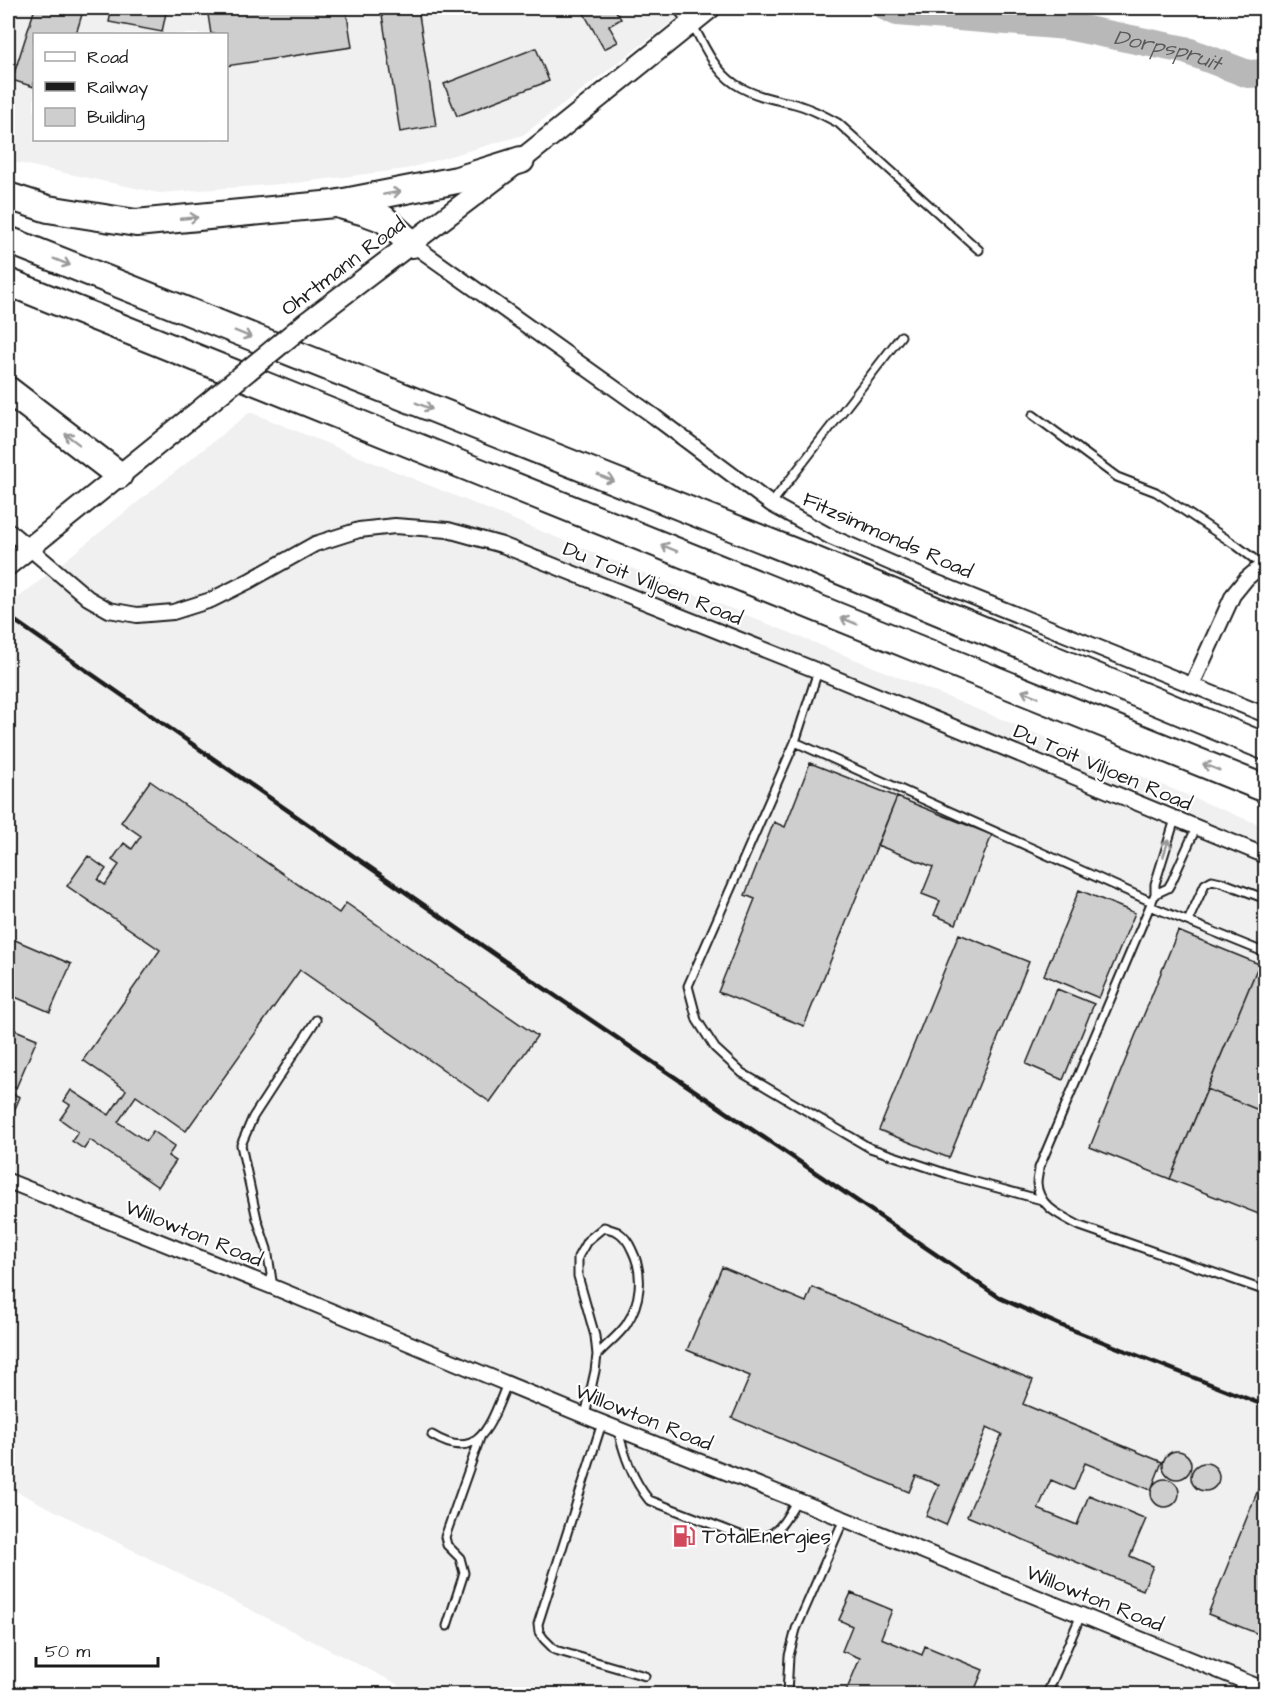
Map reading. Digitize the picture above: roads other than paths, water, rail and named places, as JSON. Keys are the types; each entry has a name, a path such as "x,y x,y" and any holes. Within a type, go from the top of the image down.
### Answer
{"highway":[{"path":"8,196 48,209 136,223 334,204 457,180 520,160"},
{"path":"334,204 384,219 412,244"},
{"path":"8,240 807,557 1266,747"},
{"path":"8,282 1266,789"},
{"path":"8,390 119,475"}],"main road":[{"name":"Ohrtmann Road","path":"8,565 306,323 520,160 686,14 710,8"}],"street":[{"name":"Fitzsimmonds Road","path":"412,244 655,417 771,504 831,537 874,556 1266,715"},
{"name":"Du Toit Viljoen Road","path":"8,530 88,598 109,610 137,615 173,612 211,600 315,544 359,530 395,526 448,530 502,545 819,670 1266,856"},
{"path":"1192,686 1233,595 1245,579 1264,563"},
{"name":"Willowton Road","path":"8,1181 273,1287 618,1430 1266,1690"}],"lane":[{"path":"686,14 708,54 733,83 756,95 793,104 819,113 838,123 979,250"},
{"path":"771,504 901,336"},
{"path":"1033,415 1117,477 1156,492 1264,563"},
{"path":"819,670 795,742 688,986 697,1020 715,1048 742,1073 870,1148 957,1177 1042,1200"},
{"path":"795,742 1188,921 1266,953"},
{"path":"1175,819 1155,884 1155,894 1039,1168 1037,1183 1042,1200 1051,1209 1080,1226 1266,1291"},
{"path":"1155,894 1168,888 1196,828"},
{"path":"1188,921 1205,884 1212,880 1266,899"},
{"path":"273,1287 267,1249 257,1219 241,1145 253,1117 316,1020"},
{"path":"585,1416 597,1355 595,1336 578,1276 578,1257 587,1241 604,1227 618,1232 628,1242 637,1259 640,1288 626,1325 597,1355"},
{"path":"447,1626 464,1573 460,1558 447,1545 446,1537 480,1438 486,1431 507,1384"},
{"path":"602,1423 538,1624 539,1632 555,1650 645,1676"},
{"path":"618,1430 626,1461 641,1491 649,1500 740,1535 755,1538 766,1537 775,1531 783,1523 797,1500"},
{"path":"432,1435 453,1446 470,1443 480,1438"},
{"path":"787,1695 789,1656 796,1629 844,1519"},
{"path":"1047,1695 1081,1615"}],"waterway":[{"name":"Dorpspruit","path":"888,8 897,12 1067,26 1185,50 1248,74 1266,73"}],"railway":[{"path":"8,616 529,978 1000,1298 1060,1325 1266,1406"}],"place":[{"name":"TotalEnergies","path":"684,1536"}]}
